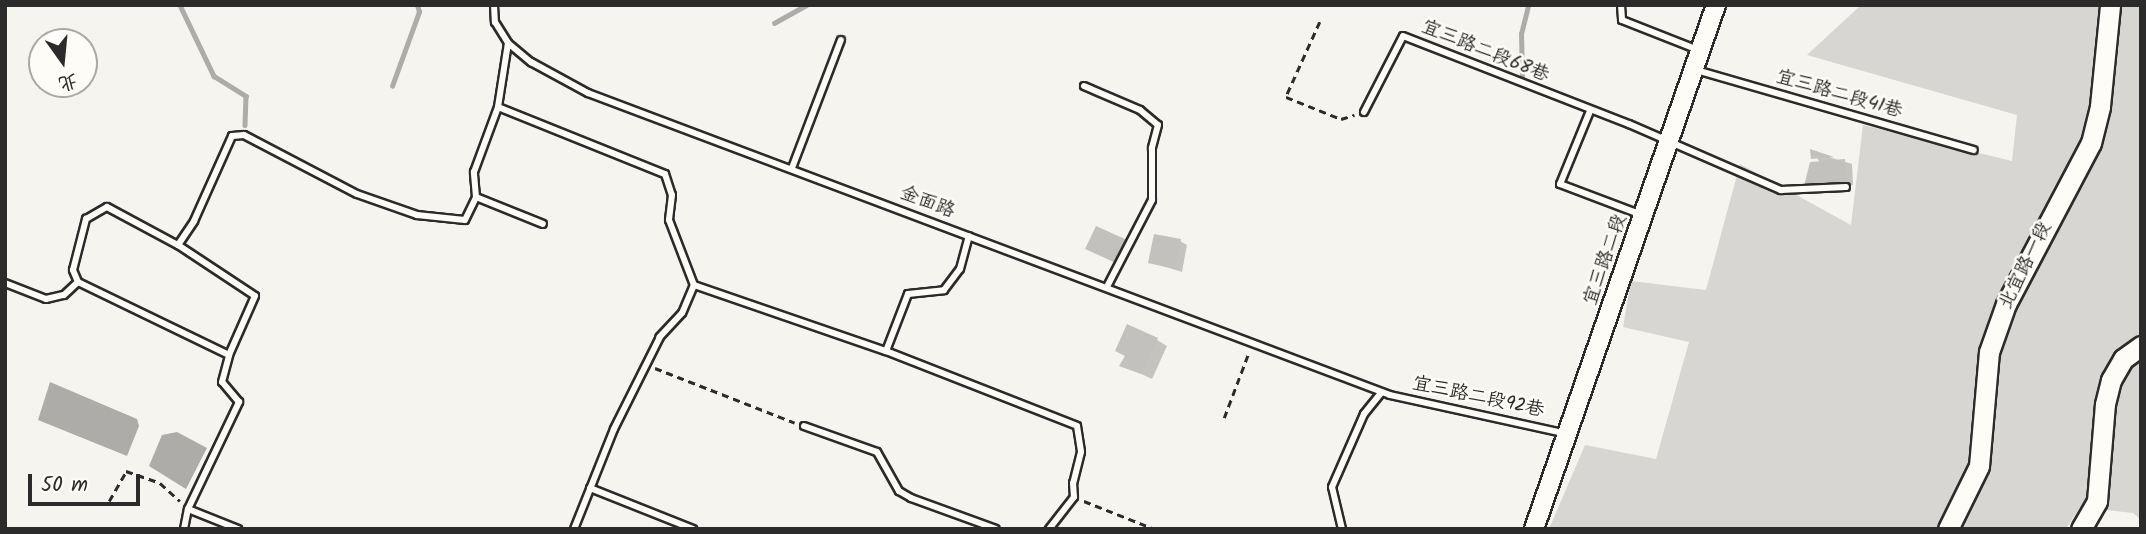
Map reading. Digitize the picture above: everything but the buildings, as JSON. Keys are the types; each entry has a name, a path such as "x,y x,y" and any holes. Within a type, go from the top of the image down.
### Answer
{"main road":[{"name":"北宜路一段","path":"1948,529 1979,466 1989,352 2006,304 2091,143 2100,106 2110,5"},
{"path":"2081,529 2097,501 2105,404 2111,380 2123,359 2141,345"}],"street":[{"name":"宜三路二段","path":"1534,529 1703,52 1716,5"}],"lane":[{"name":"金面路","path":"494,5 495,22 508,43 531,62 588,93 792,167 969,236 1108,285 1382,392"},
{"path":"1621,5 1622,20 1703,52"},
{"name":"宜三路二段68巷","path":"1364,112 1403,36 1781,190 1846,187"},
{"path":"792,167 841,40"},
{"path":"178,245 194,221 232,136 244,135 357,194 417,215 465,220 476,197 474,172 498,107 508,43"},
{"name":"宜三路二段41巷","path":"1696,70 1974,150"},
{"path":"1084,86 1140,110 1158,125 1153,148 1152,200 1108,285"},
{"path":"498,107 665,174 672,195 669,220 694,285 682,313 660,337 614,429 574,529"},
{"path":"1590,111 1560,184 1644,216"},
{"path":"476,197 543,225"},
{"path":"184,529 188,509 239,402 222,382 229,355 255,296 178,245 107,208 93,212 79,240 73,270 78,282 229,355"},
{"path":"886,351 908,293 944,290 960,269 969,236"},
{"path":"5,283 46,299 64,295 78,282"},
{"path":"694,285 886,351 1077,426 1081,452 1073,482 1074,497 1049,529"},
{"path":"1342,529 1332,487 1364,414 1382,392"},
{"name":"宜三路二段92巷","path":"1382,392 1567,434"},
{"path":"804,426 877,452 899,491 985,528 996,529"},
{"path":"590,488 693,529"},
{"path":"188,509 238,529"}],"path":[{"path":"1320,22 1286,97 1341,119 1364,112"},
{"path":"1224,418 1252,342"},
{"path":"648,365 804,426"},
{"path":"108,501 126,471 160,483 188,509"},
{"path":"1074,497 1152,527"}],"shaded area":[{"path":"1861,5 2141,5 2141,520 2133,513 2080,507 2066,529 1549,529 1585,445 1656,459 1689,342 1623,327 1631,281 1706,290 1740,164 1851,225 1863,125 2012,161 2017,115 1807,55"},
{"path":"50,382 137,419 139,426 127,456 38,420"},
{"path":"177,432 207,448 186,489 149,466 162,435"}],"waterway":[{"path":"180,5 214,76 246,96 245,125"},
{"path":"392,86 419,12 417,5"},
{"path":"774,23 806,5"},
{"path":"1522,77 1521,34 1528,5"}]}
